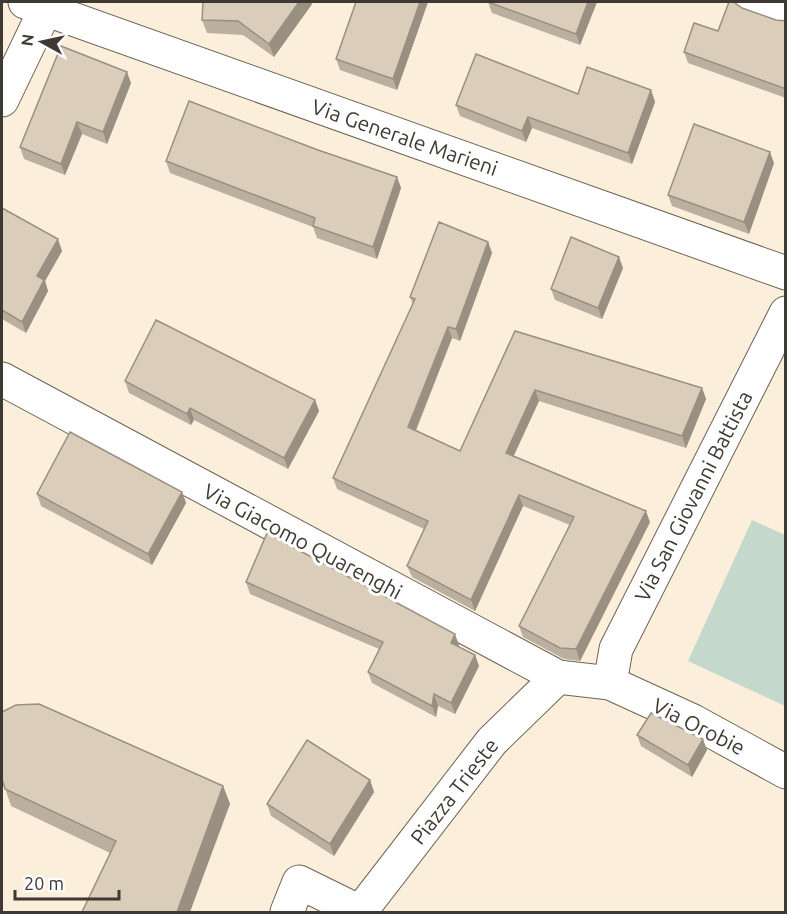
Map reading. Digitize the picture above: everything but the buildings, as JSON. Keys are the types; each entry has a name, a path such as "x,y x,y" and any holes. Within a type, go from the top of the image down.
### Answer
{"street":[{"path":"753,2 786,14"},
{"path":"2,100 40,4"},
{"name":"Via Generale Marieni","path":"40,4 786,273"},
{"name":"Via San Giovanni Battista","path":"610,683 616,649 786,313"},
{"name":"Via Giacomo Quarenghi","path":"2,379 558,677 610,683"},
{"name":"Piazza Trieste","path":"287,912 299,882 360,912 492,741 558,677"},
{"name":"Via Orobie","path":"610,683 693,721 786,772"}],"green space":[{"path":"752,520 785,535 785,706 688,661"}]}
